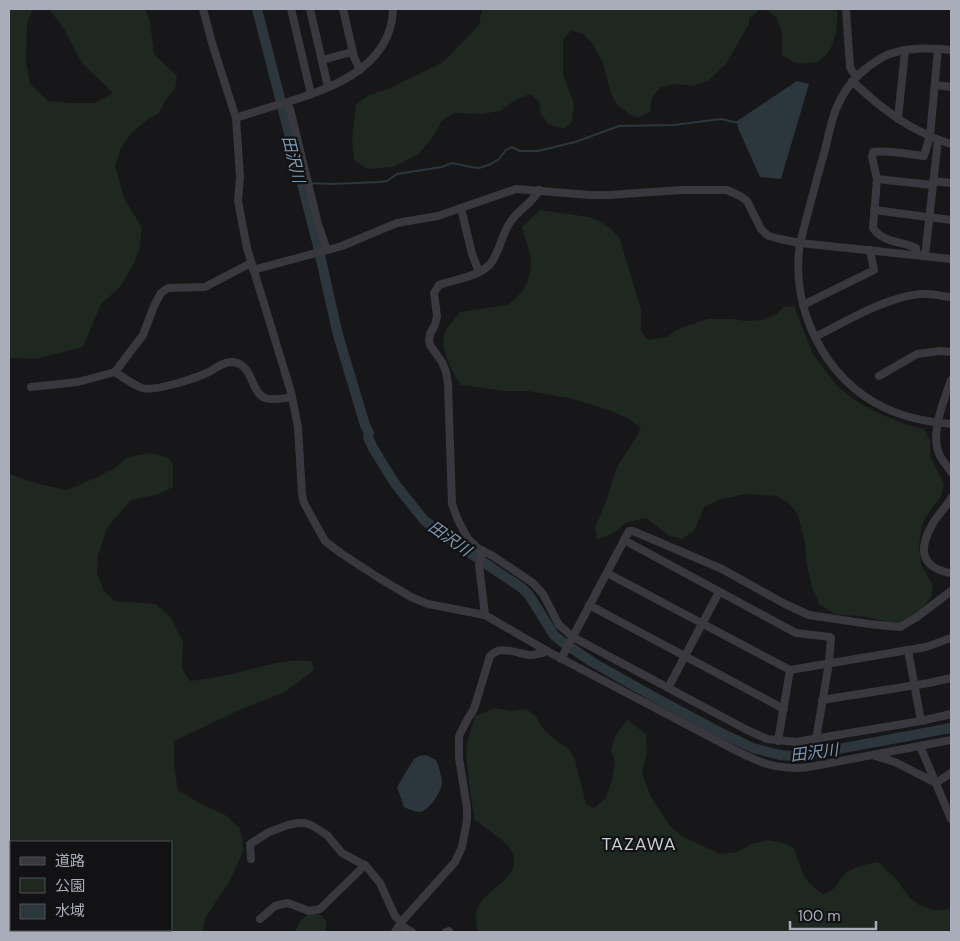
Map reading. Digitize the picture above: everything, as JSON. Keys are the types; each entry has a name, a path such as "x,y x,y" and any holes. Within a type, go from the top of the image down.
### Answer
{"street":[{"path":"204,9 212,43 236,118 240,177 238,202 246,248 292,397 298,427 302,495 304,503 325,541 342,554 411,597 428,604 485,615 547,651 731,748 768,764 795,769 951,740"},
{"path":"290,9 311,94"},
{"path":"310,9 328,87"},
{"path":"343,9 352,52 360,70"},
{"path":"236,118 311,94 343,80 360,70 377,53 384,42 393,9"},
{"path":"846,9 850,67 854,79 874,102 898,119 934,138 951,144"},
{"path":"921,256 929,217 933,183 935,85 938,49"},
{"path":"898,119 905,50"},
{"path":"951,50 905,50 885,56 854,79 846,88 836,110 800,243 798,259 803,305 815,337 837,371 861,394 893,412 916,420 951,424"},
{"path":"322,60 352,52"},
{"path":"935,85 951,87"},
{"path":"290,109 318,224 327,250"},
{"path":"921,256 916,248 888,240 876,233 873,228 877,179 872,157 873,152 889,151 924,156 934,138"},
{"path":"877,179 951,183"},
{"path":"31,387 78,382 115,372 143,335 154,306 161,293 168,288 205,287 252,267 342,246 397,223 438,216 516,189 609,196 681,190 727,190 747,201 761,229 769,236 800,243 951,259"},
{"path":"539,190 537,196 510,222 491,264 479,272 439,285 434,294 437,316 429,341 446,372 452,504 468,539 481,552 501,561 533,583 543,594 559,625 572,637 747,730 768,738 796,742 921,722 951,714"},
{"path":"461,208 472,254 479,272"},
{"path":"874,210 951,220"},
{"path":"803,305 874,270 870,250"},
{"path":"815,337 899,298 922,294 951,297"},
{"path":"879,376 917,354 940,351 951,352"},
{"path":"115,372 142,388 148,389 194,378 231,362 236,363 247,371 262,397 272,400 292,397"},
{"path":"951,380 938,423 936,439 936,447 940,457 951,472"},
{"path":"951,498 932,525 926,539 924,553 931,566 951,573"},
{"path":"561,658 629,531 633,531 722,569 784,604 809,615 869,624 900,626 917,617 951,592"},
{"path":"624,540 796,633 831,638 829,663 816,739"},
{"path":"481,552 479,565 485,615"},
{"path":"607,573 790,670 926,647 951,638"},
{"path":"668,688 719,592"},
{"path":"589,605 784,709"},
{"path":"395,932 400,923 455,862 462,847 467,820 467,808 459,736 474,709 490,656 492,653 500,650 531,655 547,651"},
{"path":"908,650 921,722"},
{"path":"778,740 790,670"},
{"path":"822,700 951,678"},
{"path":"920,746 951,819"},
{"path":"873,755 895,762 936,783"},
{"path":"936,783 951,773"},
{"path":"252,859 250,844 269,832 298,823 306,823 313,826 327,835 342,853 365,865 380,884 395,916 400,923 412,932"},
{"path":"260,919 276,906 283,904 309,911 320,909 365,865"}],"green space":[{"path":"9,9 33,9 27,23 26,61 30,84 48,101 95,103 113,93 82,63 64,29 49,9 145,9 150,22 154,54 177,76 175,89 165,101 159,113 132,132 121,148 115,165 124,198 142,228 139,251 134,263 120,287 101,304 83,347 36,359 9,358"},
{"path":"482,9 761,9 749,18 749,24 726,64 709,80 693,86 677,84 661,87 652,97 650,112 638,118 618,106 611,94 603,63 592,43 583,34 571,31 563,39 563,75 574,104 572,122 564,129 548,124 540,112 540,102 529,94 514,101 500,111 482,114 454,113 442,121 432,138 419,154 393,167 367,169 354,160 352,141 356,104 369,95 390,88 443,62 479,25"},
{"path":"766,9 837,9 835,38 829,51 824,57 813,63 797,63 784,57 782,55 782,33 777,18"},
{"path":"540,210 589,217 610,228 620,239 641,310 641,331 648,340 666,337 678,329 708,319 764,320 777,314 784,307 794,306 813,354 837,386 856,401 878,413 905,424 924,429 930,440 930,456 944,484 941,496 922,524 919,546 921,564 933,589 931,597 919,611 898,624 866,617 835,614 820,605 812,588 806,560 805,542 797,513 788,503 777,496 746,494 722,499 705,506 694,531 682,539 668,535 646,518 626,523 614,533 597,539 595,527 607,499 615,472 641,428 627,418 609,410 569,398 527,391 506,391 461,385 454,374 443,345 446,329 460,312 506,305 523,290 529,277 531,262 522,227"},
{"path":"149,453 167,457 173,464 173,487 159,494 131,500 107,528 98,555 97,573 104,591 115,601 156,604 171,618 183,642 182,669 190,681 294,661 312,662 314,670 285,692 242,709 174,741 174,766 178,791 227,816 240,828 244,850 229,882 205,918 203,932 9,932 9,473 39,484 67,490 115,468 128,457"},
{"path":"495,708 512,711 527,709 536,717 544,730 568,748 575,760 586,804 594,808 605,799 612,781 615,763 611,750 615,736 627,720 646,734 647,752 642,772 650,795 671,827 682,836 720,854 737,852 751,844 768,840 787,844 794,848 807,880 823,894 834,888 844,875 851,870 878,862 896,879 909,897 919,905 934,910 951,909 951,932 479,932 476,922 478,908 490,892 512,871 514,862 510,848 475,820 471,799 466,755 467,743 475,716"},
{"path":"310,913 318,913 327,922 325,932 295,932 300,921"}],"water":[{"path":"797,81 809,84 781,179 760,177 738,128 737,121"},
{"path":"426,755 436,760 442,784 437,796 430,805 423,811 417,812 404,807 397,787 414,759"}],"waterway":[{"name":"田沢川","path":"257,9 317,242 338,335 369,433 368,437 396,485 424,520 440,533 522,588 529,595 554,635 561,641 592,662 654,697 753,748 780,755 806,755 951,728"},
{"path":"310,183 332,184 387,181 397,174 442,167 452,163 479,168 499,159 506,150 512,147 520,151 538,151 575,142 619,126 674,125 721,119 739,123"}],"district":[{"name":"TAZAWA","path":"639,844"}]}
